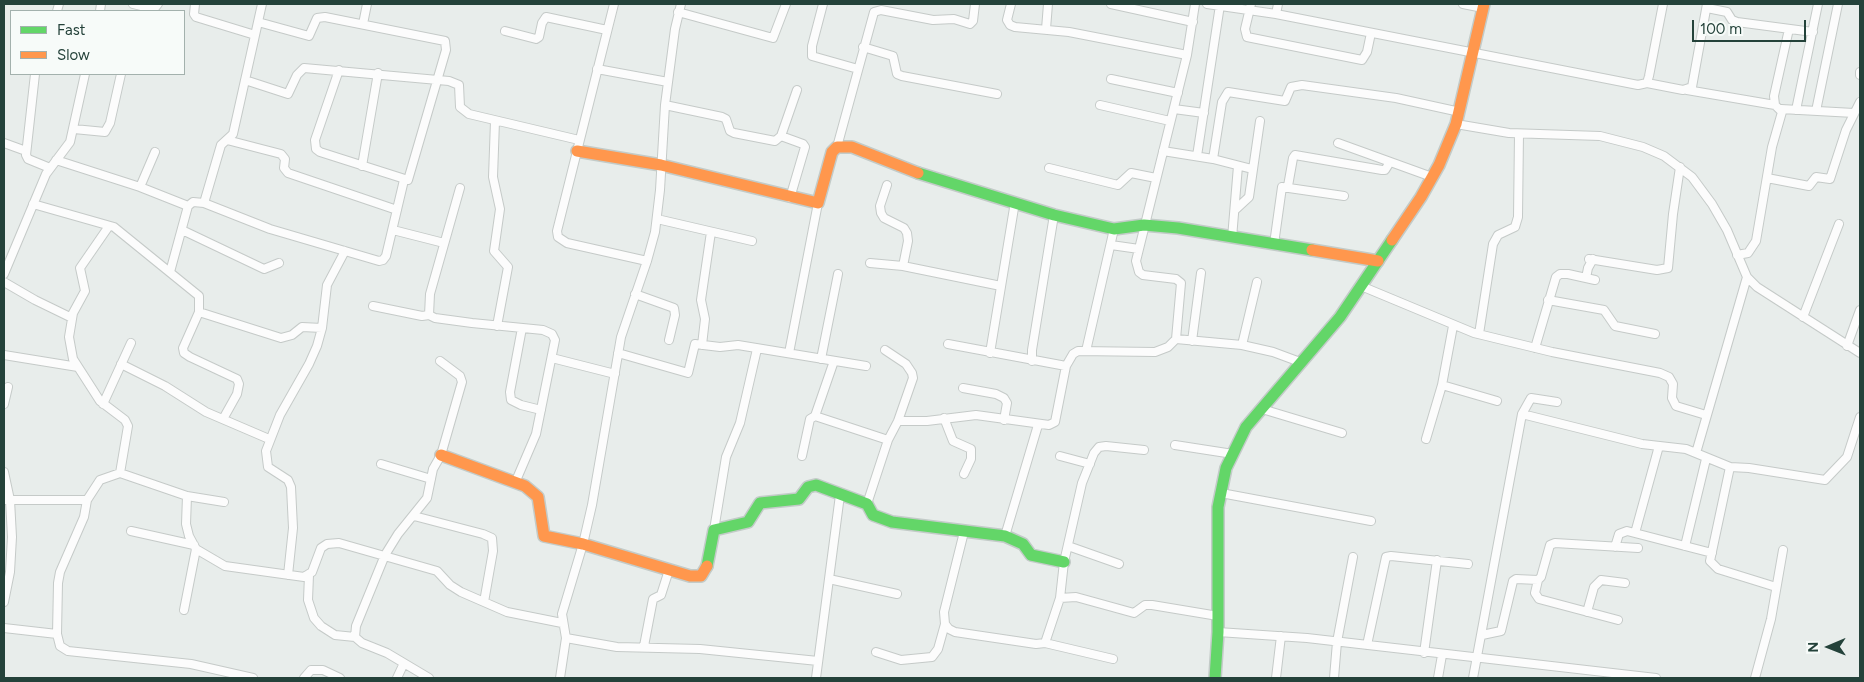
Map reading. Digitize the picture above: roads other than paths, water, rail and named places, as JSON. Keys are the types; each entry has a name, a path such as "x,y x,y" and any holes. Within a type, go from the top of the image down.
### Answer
{"street":[{"path":"133,4 154,9 158,4"},
{"path":"196,4 194,14 196,17 255,35"},
{"path":"204,203 221,144 227,140 235,128 262,4"},
{"path":"363,24 367,4"},
{"path":"614,4 557,231 558,237 567,243 647,261"},
{"path":"560,678 566,638 562,614 583,544 607,429 621,337 647,261 657,219 665,105 680,8 773,38 786,4"},
{"path":"823,4 812,46 812,56 858,69"},
{"path":"789,353 818,203 832,152 837,147 872,16 876,10 933,20 954,19 970,24 973,21 974,4"},
{"path":"1011,4 1007,20 1010,25 1069,32 1187,55"},
{"path":"1046,30 1048,4"},
{"path":"1111,4 1193,22"},
{"path":"898,421 976,415 1049,426 1055,422 1066,366 1073,354 1078,351 1156,352 1168,347 1176,339 1181,283 1176,279 1138,272 1136,261 1187,55 1195,4"},
{"path":"1207,4 1250,7 1276,14 1638,85 1647,83 1796,110 1854,113"},
{"path":"1276,14 1278,4"},
{"path":"1215,678 1218,632 1218,507 1226,468 1246,427 1340,317 1432,176 1460,112 1484,6 1463,4"},
{"path":"1647,83 1663,4"},
{"path":"1796,110 1818,4"},
{"path":"1816,111 1838,4"},
{"path":"1197,156 1220,6"},
{"path":"1687,90 1692,87 1694,80 1707,6 1727,12 1732,20 1737,22 1813,32"},
{"path":"1250,7 1245,29 1247,37 1362,60 1365,58 1371,33"},
{"path":"170,272 188,206 193,202 204,203 270,228 370,260 383,260 404,180 411,176 446,50 445,41 320,16 314,21 309,36 258,22"},
{"path":"505,31 536,38 539,37 543,19 546,17 607,30"},
{"path":"1737,256 1748,253 1756,241 1778,107 1774,96 1789,29"},
{"path":"863,47 893,56 897,74 902,76 997,94"},
{"path":"245,80 288,94 297,75 304,68 378,73 450,81 459,85 460,107 463,112 578,146 790,198 818,203"},
{"path":"597,69 668,82"},
{"path":"339,70 316,140 316,149 404,180"},
{"path":"362,166 378,73"},
{"path":"36,75 26,151 28,159 50,168"},
{"path":"4,274 50,168 65,152 74,129 85,75"},
{"path":"74,129 105,132 110,123 121,75"},
{"path":"1111,79 1178,93"},
{"path":"1213,159 1222,102 1228,92 1285,101 1291,87 1302,85 1396,98 1460,112"},
{"path":"665,105 722,117 726,119 730,131 734,133 776,141 781,136 797,90"},
{"path":"1767,178 1809,186 1816,177 1830,179 1854,113 1860,102"},
{"path":"1100,105 1170,121"},
{"path":"1174,109 1204,113"},
{"path":"496,121 493,177 500,209 494,251 508,266 497,326"},
{"path":"1236,209 1249,197 1260,121"},
{"path":"1456,124 1520,134 1600,136 1643,147 1680,167 1692,178 1712,204 1727,230 1747,277 1758,287 1860,353"},
{"path":"1479,334 1493,244 1498,235 1515,227 1518,217 1520,134"},
{"path":"781,136 803,144 805,147 790,198"},
{"path":"227,140 281,154 285,159 284,168 288,172 397,210"},
{"path":"4,143 26,151"},
{"path":"1338,143 1432,176"},
{"path":"837,147 861,149 916,173 1054,215 1114,229 1144,225 1378,261"},
{"path":"1163,151 1213,159 1252,169"},
{"path":"140,187 155,152"},
{"path":"1288,186 1292,158 1296,155 1382,170 1385,170 1390,162"},
{"path":"56,160 140,187 188,206"},
{"path":"1232,238 1236,209 1238,166"},
{"path":"1586,278 1591,259 1668,270 1670,256 1669,241 1680,167"},
{"path":"1049,168 1118,185 1131,173 1156,178"},
{"path":"887,185 880,206 881,214 884,218 904,228 907,233 908,241 903,266"},
{"path":"1274,244 1280,190 1282,187 1288,186 1344,196"},
{"path":"429,315 430,294 460,188"},
{"path":"990,353 1015,202"},
{"path":"33,204 109,226 199,296 199,312 182,348 184,353 190,357 237,379 239,384 237,394 223,420"},
{"path":"1032,361 1032,350 1054,215"},
{"path":"657,219 752,241"},
{"path":"1803,317 1839,224"},
{"path":"109,226 80,268 85,291 77,302 69,337 73,359 103,404 125,420 128,426 120,472"},
{"path":"1086,352 1114,229"},
{"path":"182,230 264,269 280,263"},
{"path":"392,230 444,243"},
{"path":"702,345 705,319 701,300 711,232"},
{"path":"1111,245 1139,249"},
{"path":"288,575 293,528 293,498 288,480 268,467 266,451 269,439 280,415 310,364 322,328 327,285 344,251"},
{"path":"870,263 903,266 1001,286"},
{"path":"1192,341 1201,273"},
{"path":"821,359 838,274"},
{"path":"1535,348 1556,277 1560,274 1596,280"},
{"path":"1696,453 1747,277"},
{"path":"4,282 34,300 72,318"},
{"path":"1242,345 1257,282"},
{"path":"1361,286 1453,326 1479,334 1535,348 1660,373 1669,377 1673,384 1672,398 1676,406 1706,415"},
{"path":"636,294 674,308 675,315 669,340"},
{"path":"1548,300 1604,310 1615,326 1655,334"},
{"path":"372,306 422,316 429,315 435,318 544,330 552,334 556,345 536,434 515,482"},
{"path":"1847,346 1860,310"},
{"path":"199,312 281,338 292,335 302,327 322,328"},
{"path":"1426,439 1442,385 1453,326"},
{"path":"522,328 510,392 511,400 521,406 541,410"},
{"path":"1176,339 1242,345 1273,352 1300,362"},
{"path":"103,404 131,343"},
{"path":"618,352 688,373 695,344 720,347 738,345 866,366"},
{"path":"948,344 1066,366"},
{"path":"441,456 525,486 538,497 541,505 542,532 544,536 583,544 690,576 701,576 707,567 726,457 740,423 757,349"},
{"path":"867,504 888,440 898,421 913,378 912,372 906,364 885,350"},
{"path":"4,355 78,366"},
{"path":"552,358 615,374"},
{"path":"355,637 356,626 385,555 398,534 427,498 433,469 441,456 462,382 460,376 440,361"},
{"path":"802,456 810,419 815,416 834,362"},
{"path":"121,364 165,386 206,412 269,439"},
{"path":"1442,385 1497,401"},
{"path":"4,404 8,387"},
{"path":"963,388 996,394 1004,398 1007,402 1004,420"},
{"path":"1473,678 1522,414 1531,398 1557,402"},
{"path":"1262,409 1342,433"},
{"path":"1522,414 1642,444 1696,453 1706,459 1730,467 1749,468 1825,480 1847,457 1860,417"},
{"path":"815,416 888,440"},
{"path":"944,418 953,441 971,449 971,459 964,474"},
{"path":"1005,536 1038,425"},
{"path":"1175,445 1234,454"},
{"path":"1635,533 1659,446"},
{"path":"1045,643 1060,598 1064,562 1082,483 1098,447 1144,450"},
{"path":"1060,456 1090,464"},
{"path":"1685,546 1706,459"},
{"path":"381,464 431,479"},
{"path":"1730,467 1710,561 1718,569 1776,587"},
{"path":"4,472 12,536 10,572 4,602"},
{"path":"224,502 187,496 120,472 100,480 87,500 84,517 60,572 57,593 56,634 60,646 68,651 191,664 253,678"},
{"path":"714,530 748,522 760,503 798,499 808,487 816,485 867,504 873,515 892,522 1005,536 1023,544 1031,555 1064,562"},
{"path":"1221,493 1371,521"},
{"path":"816,678 840,495"},
{"path":"184,610 195,547 189,536 186,524 187,496"},
{"path":"7,500 87,500"},
{"path":"414,516 492,538 493,551 484,602"},
{"path":"131,531 195,547 225,566 288,575 309,575"},
{"path":"1615,547 1622,531 1712,553"},
{"path":"876,652 900,660 932,657 938,649 945,624 944,612 964,532"},
{"path":"429,678 387,653 362,643 355,637 334,635 314,618 308,600 309,575 321,548 327,544 339,543 437,571 450,585 508,612 562,623"},
{"path":"1618,620 1538,599 1535,593 1538,580 1541,577 1550,545 1555,543 1638,548"},
{"path":"1068,546 1119,564"},
{"path":"1755,678 1771,619 1782,550"},
{"path":"1334,678 1337,642 1354,557"},
{"path":"1367,646 1386,557 1468,564"},
{"path":"1424,652 1437,560"},
{"path":"644,646 653,600 661,595 670,570"},
{"path":"829,579 897,594"},
{"path":"1482,635 1501,631 1513,581 1538,580"},
{"path":"1587,612 1594,587 1598,582 1602,580 1625,583"},
{"path":"1060,598 1076,597 1134,612 1145,605 1152,605 1218,616"},
{"path":"945,624 955,632 1036,644 1045,643 1112,659"},
{"path":"4,628 56,634"},
{"path":"1218,632 1281,636 1478,658 1613,676 1656,678"},
{"path":"1276,678 1281,636"},
{"path":"566,638 617,647 644,646 700,649 818,662"},
{"path":"1438,678 1442,655"},
{"path":"397,678 404,663"},
{"path":"304,678 311,670 323,670 340,678"}]}
